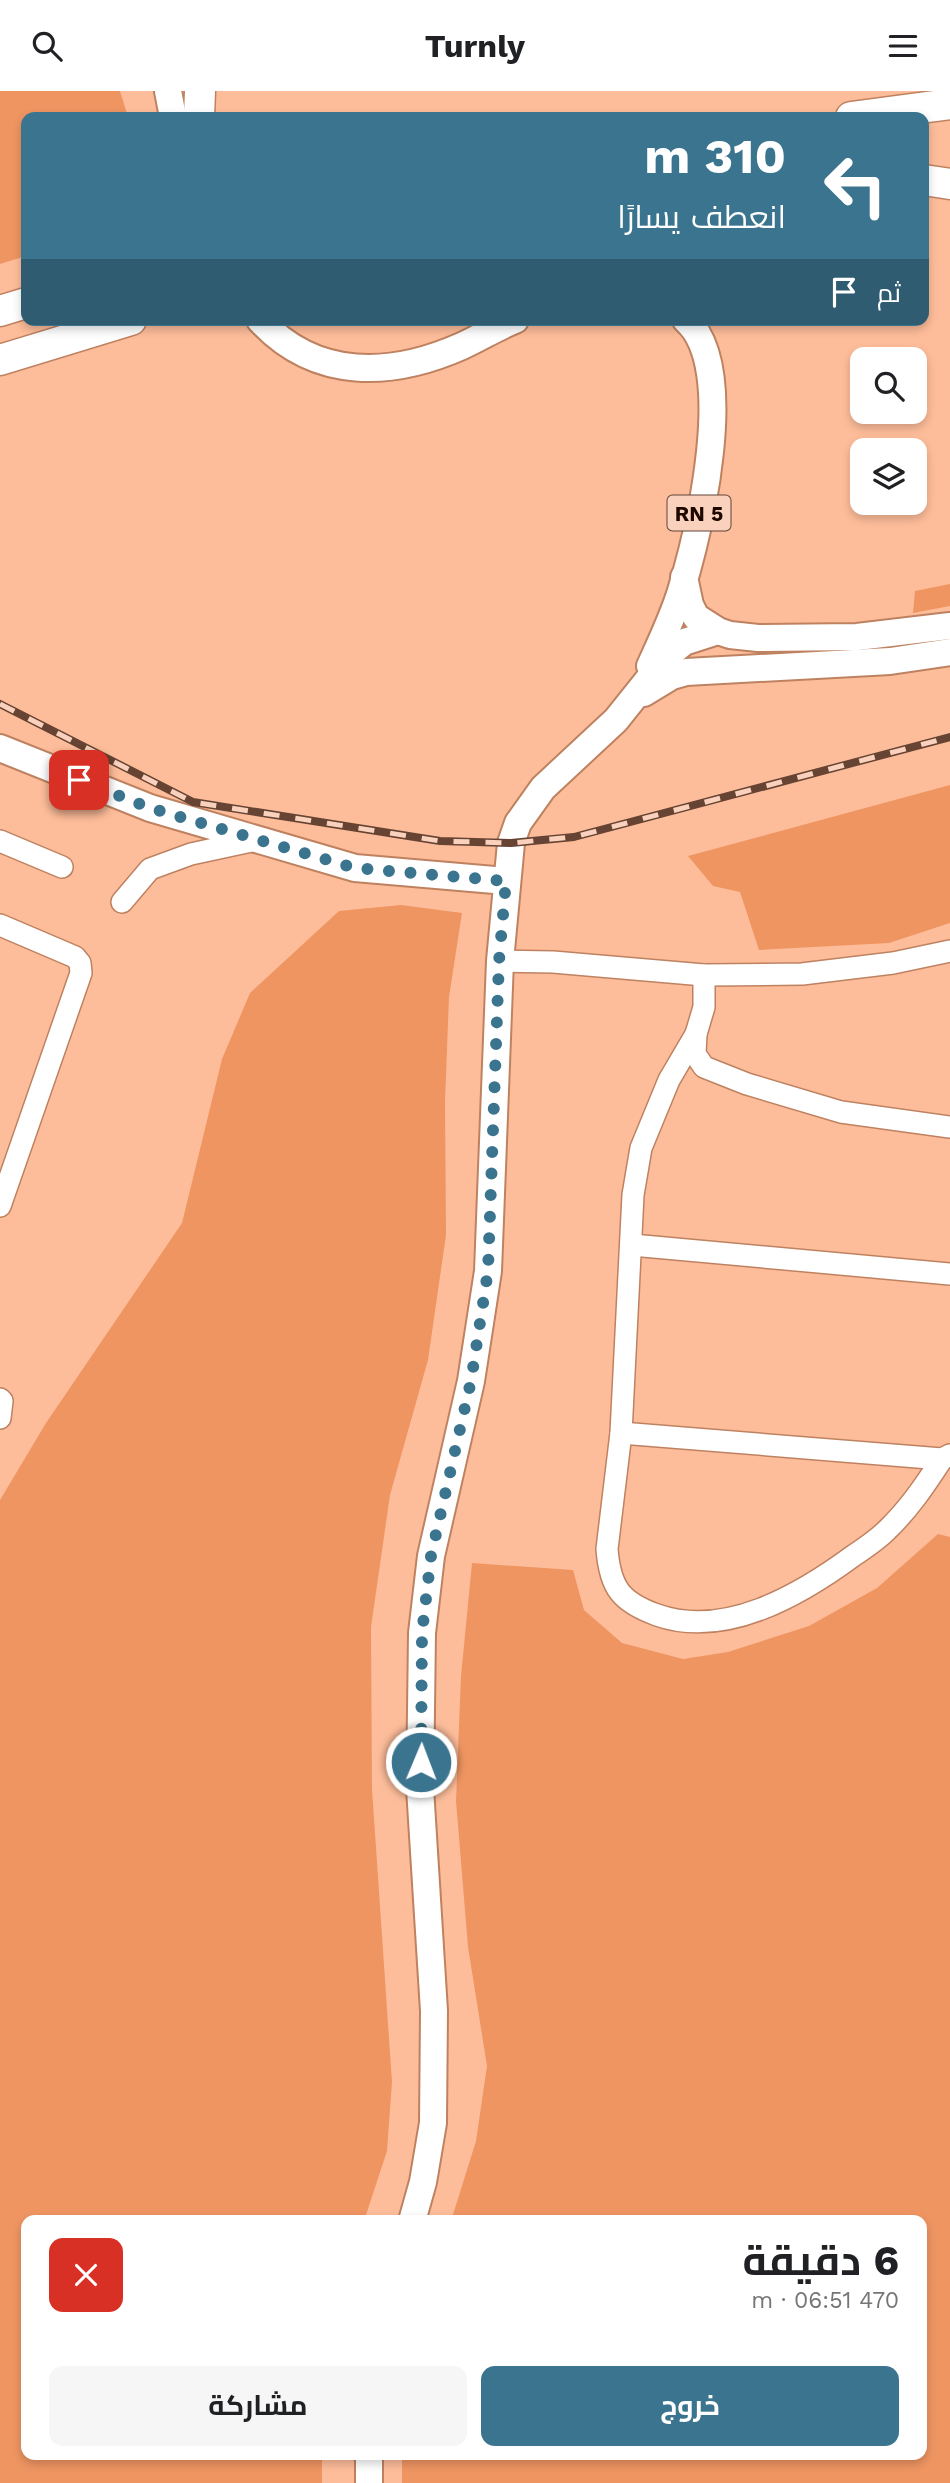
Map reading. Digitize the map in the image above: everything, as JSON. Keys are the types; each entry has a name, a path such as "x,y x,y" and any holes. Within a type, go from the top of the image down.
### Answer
{"highway":[{"path":"197,112 200,91"},
{"path":"889,112 950,104"},
{"path":"929,118 950,117"},
{"path":"929,164 950,163"},
{"path":"929,181 950,184"},
{"path":"0,311 21,305"},
{"path":"0,360 111,326"}],"main road":[{"path":"167,91 172,112"},
{"path":"190,91 195,112"},
{"path":"266,326 281,340 331,365 358,369 409,363 460,347 503,326"},
{"name":"RN 5","path":"631,701 647,674 675,606 709,465 713,380 706,354 692,326"},
{"name":"RN 5","path":"684,577 690,605 696,617 730,635 758,638 857,637 950,626"},
{"path":"675,606 684,642 702,652 762,668"},
{"path":"414,2215 423,2182 433,2123 434,2011 420,1788 422,1633 431,1556 471,1381 488,1271 499,961 511,843 518,823 530,803 616,720 668,655 684,642 718,631"},
{"path":"631,701 672,676 686,671 890,661 950,652"},
{"path":"0,748 150,808 355,868 506,881"},
{"path":"369,2460 369,2483"}],"street":[{"path":"122,902 150,869 191,854 256,840"},
{"path":"0,841 62,867"},
{"path":"0,925 75,957 80,963 81,973 0,1206"},
{"path":"499,961 564,963 704,975 802,974 893,963 950,951"},
{"path":"704,975 704,1007 695,1034 668,1080 641,1148 633,1195 621,1433 607,1549 608,1565 616,1588 634,1606 669,1619 707,1622 737,1617 774,1604 822,1579 886,1532 913,1503 946,1457"},
{"path":"695,1034 695,1055 704,1066 747,1084 841,1112 950,1127"},
{"path":"632,1245 950,1274"},
{"path":"0,1399 0,1418"},
{"path":"621,1433 946,1457"}],"shaded area":[{"path":"0,91 120,91 126,112 21,112 21,258 0,264"},
{"path":"950,584 950,606 913,613 915,591"},
{"path":"950,785 950,923 889,943 759,950 740,892 713,886 688,856"},
{"path":"401,905 462,913 449,997 445,1102 446,1235 428,1360 390,1495 371,1627 372,1789 392,2082 387,2151 366,2215 21,2215 21,2460 322,2460 322,2483 0,2483 0,1500 46,1423 182,1223 222,1059 250,993 339,911"},
{"path":"938,1534 950,1537 950,2483 402,2483 402,2460 927,2460 927,2215 453,2215 476,2141 487,2066 468,1947 456,1801 461,1676 472,1563 573,1570 584,1610 622,1643 683,1659 728,1652 809,1626 877,1588"}],"railway":[{"path":"0,704 193,802 440,841 511,843 574,837 950,737"}],"route":[{"path":"79,780 150,808 355,868 506,881 499,961 488,1271 471,1381 431,1556 422,1633 421,1762"}]}
